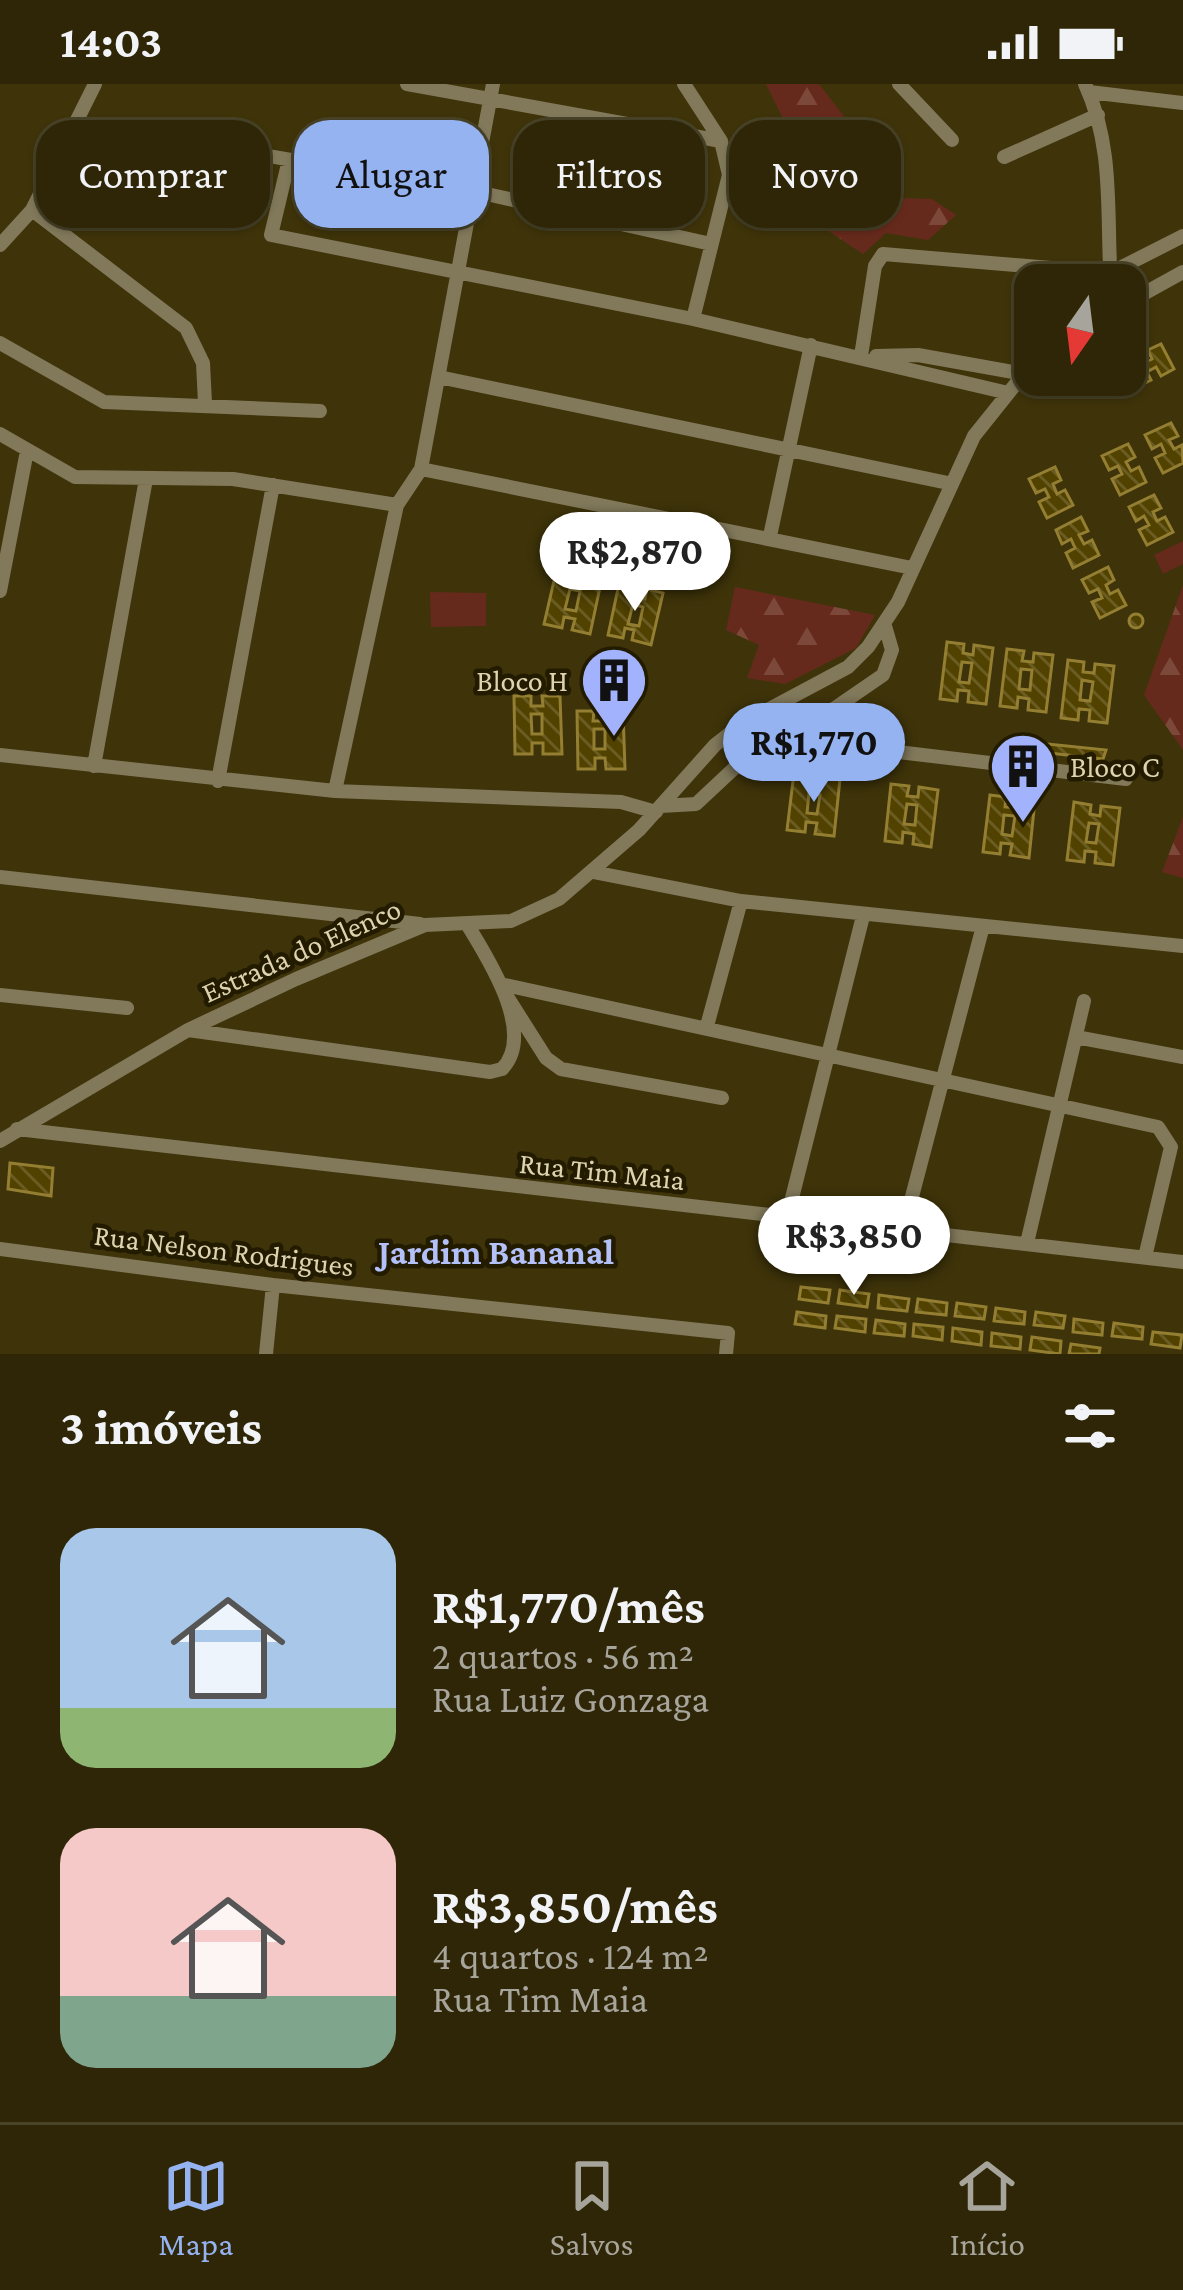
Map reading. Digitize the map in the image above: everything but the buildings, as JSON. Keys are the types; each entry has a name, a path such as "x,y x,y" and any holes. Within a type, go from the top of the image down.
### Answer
{"street":[{"path":"77,120 94,84"},
{"path":"407,84 491,92 721,141"},
{"path":"684,84 721,141 729,175 722,221 711,244 693,320"},
{"path":"899,84 952,140"},
{"path":"1087,88 1183,103"},
{"path":"1087,88 1098,115 1111,210 1110,264"},
{"path":"1004,157 1098,115"},
{"path":"270,157 294,161"},
{"path":"289,160 271,236 811,345 1004,392"},
{"path":"489,195 711,244"},
{"path":"0,245 36,202"},
{"path":"32,210 186,328 202,363 205,403"},
{"path":"335,791 397,506 421,470 466,228"},
{"path":"1135,264 1183,236"},
{"path":"864,357 875,266 883,254 1014,268"},
{"path":"1146,292 1183,272"},
{"path":"0,343 104,402 320,411"},
{"path":"770,536 784,447 811,345"},
{"path":"864,357 918,355 1014,372"},
{"path":"439,377 948,483"},
{"name":"Estrada do Elenco","path":"0,1141 188,1030 425,925 535,913 593,872 715,745 742,723 848,667 885,626 948,483 1014,379"},
{"path":"0,434 75,477 273,484 397,506"},
{"path":"0,591 27,451"},
{"path":"421,470 912,568"},
{"path":"94,766 146,479"},
{"path":"218,781 273,484"},
{"path":"0,755 335,791 585,799 658,809 696,804 757,747 836,708 884,676 892,650 885,626"},
{"path":"836,708 844,747"},
{"path":"780,738 1126,779"},
{"path":"593,872 741,901 1183,946"},
{"path":"0,877 425,925"},
{"path":"707,1026 741,901"},
{"path":"787,1218 862,916"},
{"path":"467,924 546,1058 561,1069 722,1098"},
{"path":"904,1231 983,926"},
{"path":"506,991 707,1026 1158,1127 1172,1147 1145,1257"},
{"path":"188,1030 490,1072 502,1069 512,1053 506,991"},
{"path":"0,995 127,1008"},
{"path":"1027,1243 1084,1001"},
{"path":"1076,1037 1183,1057"},
{"name":"Rua Tim Maia","path":"17,1129 1183,1262"},
{"path":"1166,1173 1183,1178"},
{"name":"Rua Nelson Rodrigues","path":"0,1249 273,1285 728,1333 726,1354"},
{"path":"266,1354 273,1285"}],"green space":[{"path":"766,84 819,84 845,120 784,120"},
{"path":"901,198 932,199 956,215 928,240 886,233 863,254 824,228 901,228"},
{"path":"1183,541 1183,564 1163,574 1154,555"},
{"path":"1183,585 1183,750 1144,695"},
{"path":"735,587 875,615 856,648 785,684 747,678 759,645 726,630"},
{"path":"430,592 486,593 486,626 431,627"},
{"path":"1183,817 1183,878 1162,872"}],"place":[{"name":"Bloco H","path":"614,739"},
{"name":"Bloco C","path":"1023,825"}],"district":[{"name":"Jardim Bananal","path":"496,1252"}]}
